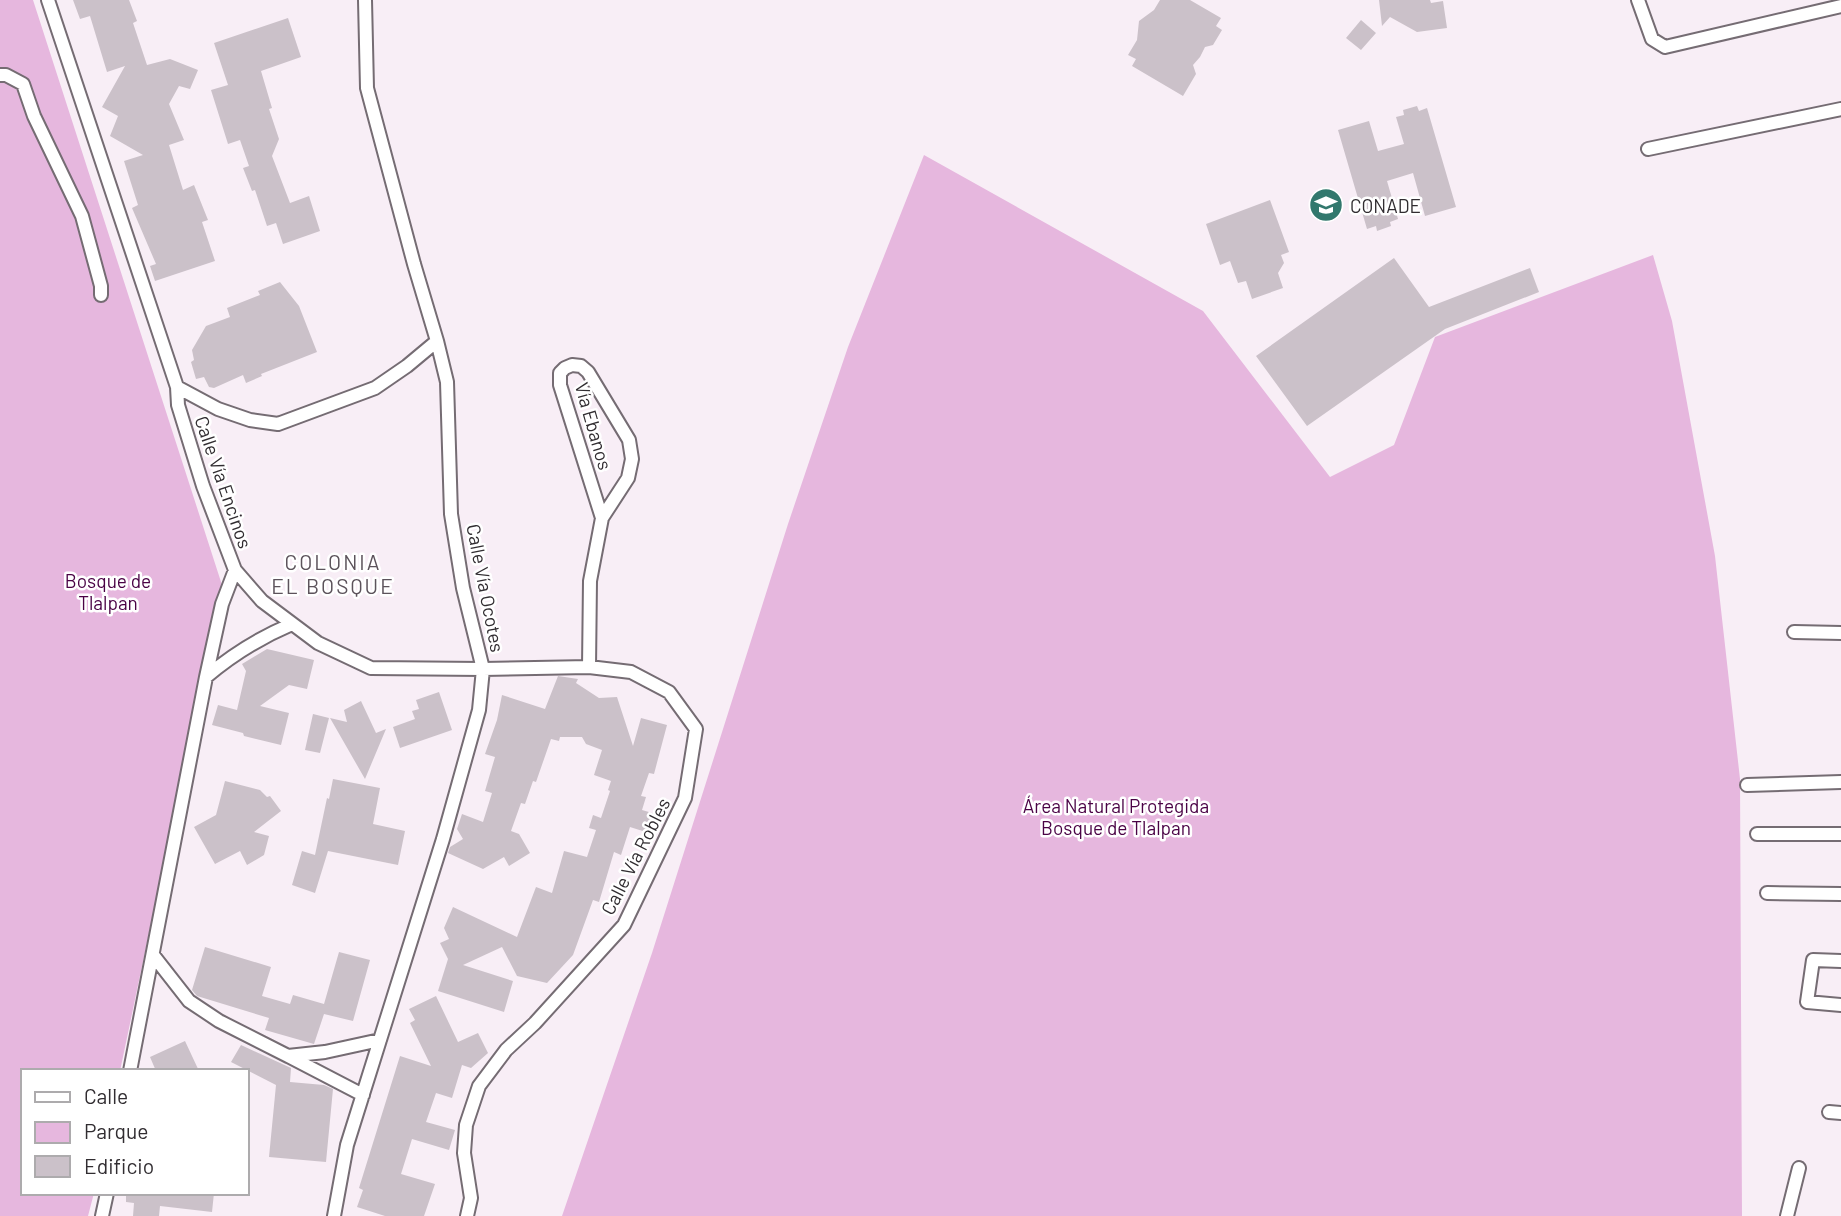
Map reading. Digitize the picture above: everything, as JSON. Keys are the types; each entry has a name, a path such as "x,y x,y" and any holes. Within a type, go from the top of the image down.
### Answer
{"street":[{"name":"Calle Vía Encinos","path":"48,0 177,387 178,405 202,486 235,570 222,604 206,677 130,1069"},
{"name":"Calle Vía Ocotes","path":"334,1216 347,1145 447,826 479,710 483,670 463,588 451,514 447,382 367,88 365,0"},
{"path":"1639,0 1652,39 1665,47 1841,6"},
{"path":"0,75 23,83 34,116 82,216 96,270"},
{"path":"1648,149 1841,109"},
{"path":"177,387 218,409 250,420 278,424 375,388 438,341"},
{"name":"Vía Ebanos","path":"589,667 590,581 602,517 628,478 632,459 629,440 588,372 581,366 572,365 561,373 562,397 602,517"},
{"name":"Calle Vía Robles","path":"235,570 262,601 318,643 371,668 483,670 589,667 631,672 669,692 696,729 685,799 624,925 554,1004 506,1050 478,1086 466,1125 464,1153 471,1198 467,1216"},
{"path":"206,677 232,655 260,637 292,624"},
{"path":"1794,632 1841,634"},
{"path":"1748,785 1841,782"},
{"path":"1757,834 1841,834"},
{"path":"1767,892 1841,894"},
{"path":"153,955 189,1001 219,1021 363,1096"},
{"path":"1841,961 1813,960 1807,1002 1841,1005"},
{"path":"288,1056 325,1052 380,1040"},
{"path":"1787,1216 1799,1168"},
{"path":"102,1216 107,1195"}],"green space":[{"name":"Bosque de Tlalpan","path":"0,0 33,0 222,585 120,1069 21,1069 21,1195 93,1195 88,1216 0,1216"},
{"name":"Área Natural Protegida Bosque de Tlalpan","path":"924,155 1203,311 1330,477 1394,445 1435,337 1653,255 1672,321 1715,556 1740,779 1742,1216 562,1216 652,953 788,524 848,347"}],"building":[{"path":"73,0 129,0 137,21 133,23 147,65 170,59 198,70 190,89 179,86 169,104 184,140 169,145 183,190 194,185 208,220 202,222 215,261 155,281 150,266 156,264 132,208 138,205 124,161 143,155 110,136 118,116 102,107 125,66 107,72 90,16 80,19"},
{"path":"1160,0 1190,0 1221,18 1216,26 1222,30 1213,45 1205,47 1193,65 1196,74 1183,96 1132,66 1136,59 1128,55 1137,40 1139,21 1154,10"},
{"path":"1379,0 1430,0 1431,3 1443,1 1447,28 1417,32 1390,17 1382,26"},
{"path":"288,18 301,57 261,71 279,139 272,156 290,203 309,196 320,231 283,244 276,223 267,226 255,190 252,191 243,168 249,166 240,140 228,144 211,90 228,85 214,43"},
{"path":"1361,20 1376,33 1361,50 1346,38"},
{"path":"1417,106 1419,111 1427,108 1456,207 1425,216 1413,173 1387,181 1398,219 1390,222 1391,226 1377,231 1376,226 1367,229 1338,130 1369,121 1378,151 1404,144 1396,117 1404,115 1403,110"},
{"path":"1270,200 1289,252 1281,255 1284,263 1278,273 1283,288 1252,299 1246,281 1238,283 1230,261 1220,265 1206,224"},
{"path":"1394,258 1429,307 1530,268 1539,292 1445,329 1307,426 1256,356"},
{"path":"280,282 299,306 317,352 261,374 262,376 246,383 243,375 214,388 209,387 204,377 196,379 191,362 194,360 192,350 206,326 230,317 227,308 260,295 258,291"},
{"path":"267,649 314,660 307,689 289,685 260,706 289,713 281,745 212,725 218,705 237,710 246,671 242,664"},
{"path":"558,676 578,679 576,683 599,698 617,697 633,746 641,718 667,725 654,774 649,773 641,796 646,797 642,810 659,815 652,834 630,827 621,855 614,852 599,902 593,900 573,955 547,983 517,976 502,947 463,965 513,981 504,1012 438,991 448,959 440,943 449,939 444,928 453,907 517,937 536,887 552,893 564,851 587,857 596,830 589,828 593,815 601,818 610,791 611,781 594,775 602,750 586,744 582,737 560,737 559,741 551,739 536,782 533,781 525,804 521,803 511,831 519,834 530,853 509,866 504,857 483,869 448,853 450,847 463,839 457,829 462,814 483,822 492,793 485,791 495,757 485,754 497,720 502,695 545,709"},
{"path":"439,692 452,730 400,748 393,727 415,719 412,711 419,709 416,700"},
{"path":"361,701 376,733 386,729 365,779 330,718 347,722 344,710"},
{"path":"313,714 329,718 320,753 305,750"},
{"path":"333,779 380,788 373,824 405,831 398,865 328,851 315,893 292,885 302,851 315,855"},
{"path":"225,781 260,790 267,797 270,796 281,811 254,832 269,836 264,855 247,865 240,851 215,864 194,827 216,815"},
{"path":"205,947 271,967 262,996 290,1004 293,995 324,1004 339,952 370,960 353,1021 324,1014 314,1044 265,1030 269,1018 197,996 192,990"},
{"path":"436,996 458,1042 478,1033 488,1053 471,1068 462,1065 452,1098 436,1093 426,1122 455,1130 449,1150 412,1139 401,1174 435,1184 424,1216 385,1216 357,1207 363,1190 359,1188 400,1056 431,1066 410,1023 415,1020 409,1009"},
{"path":"185,1041 198,1069 155,1069 150,1057"},
{"path":"241,1045 291,1068 290,1082 324,1085 333,1089 326,1162 269,1157 276,1085 231,1062"},
{"path":"126,1195 214,1195 212,1212 160,1206 159,1216 133,1216 134,1203 126,1202"}],"place":[{"name":"CONADE","path":"1326,205"}],"district":[{"name":"COLONIA EL BOSQUE","path":"333,573"}]}
